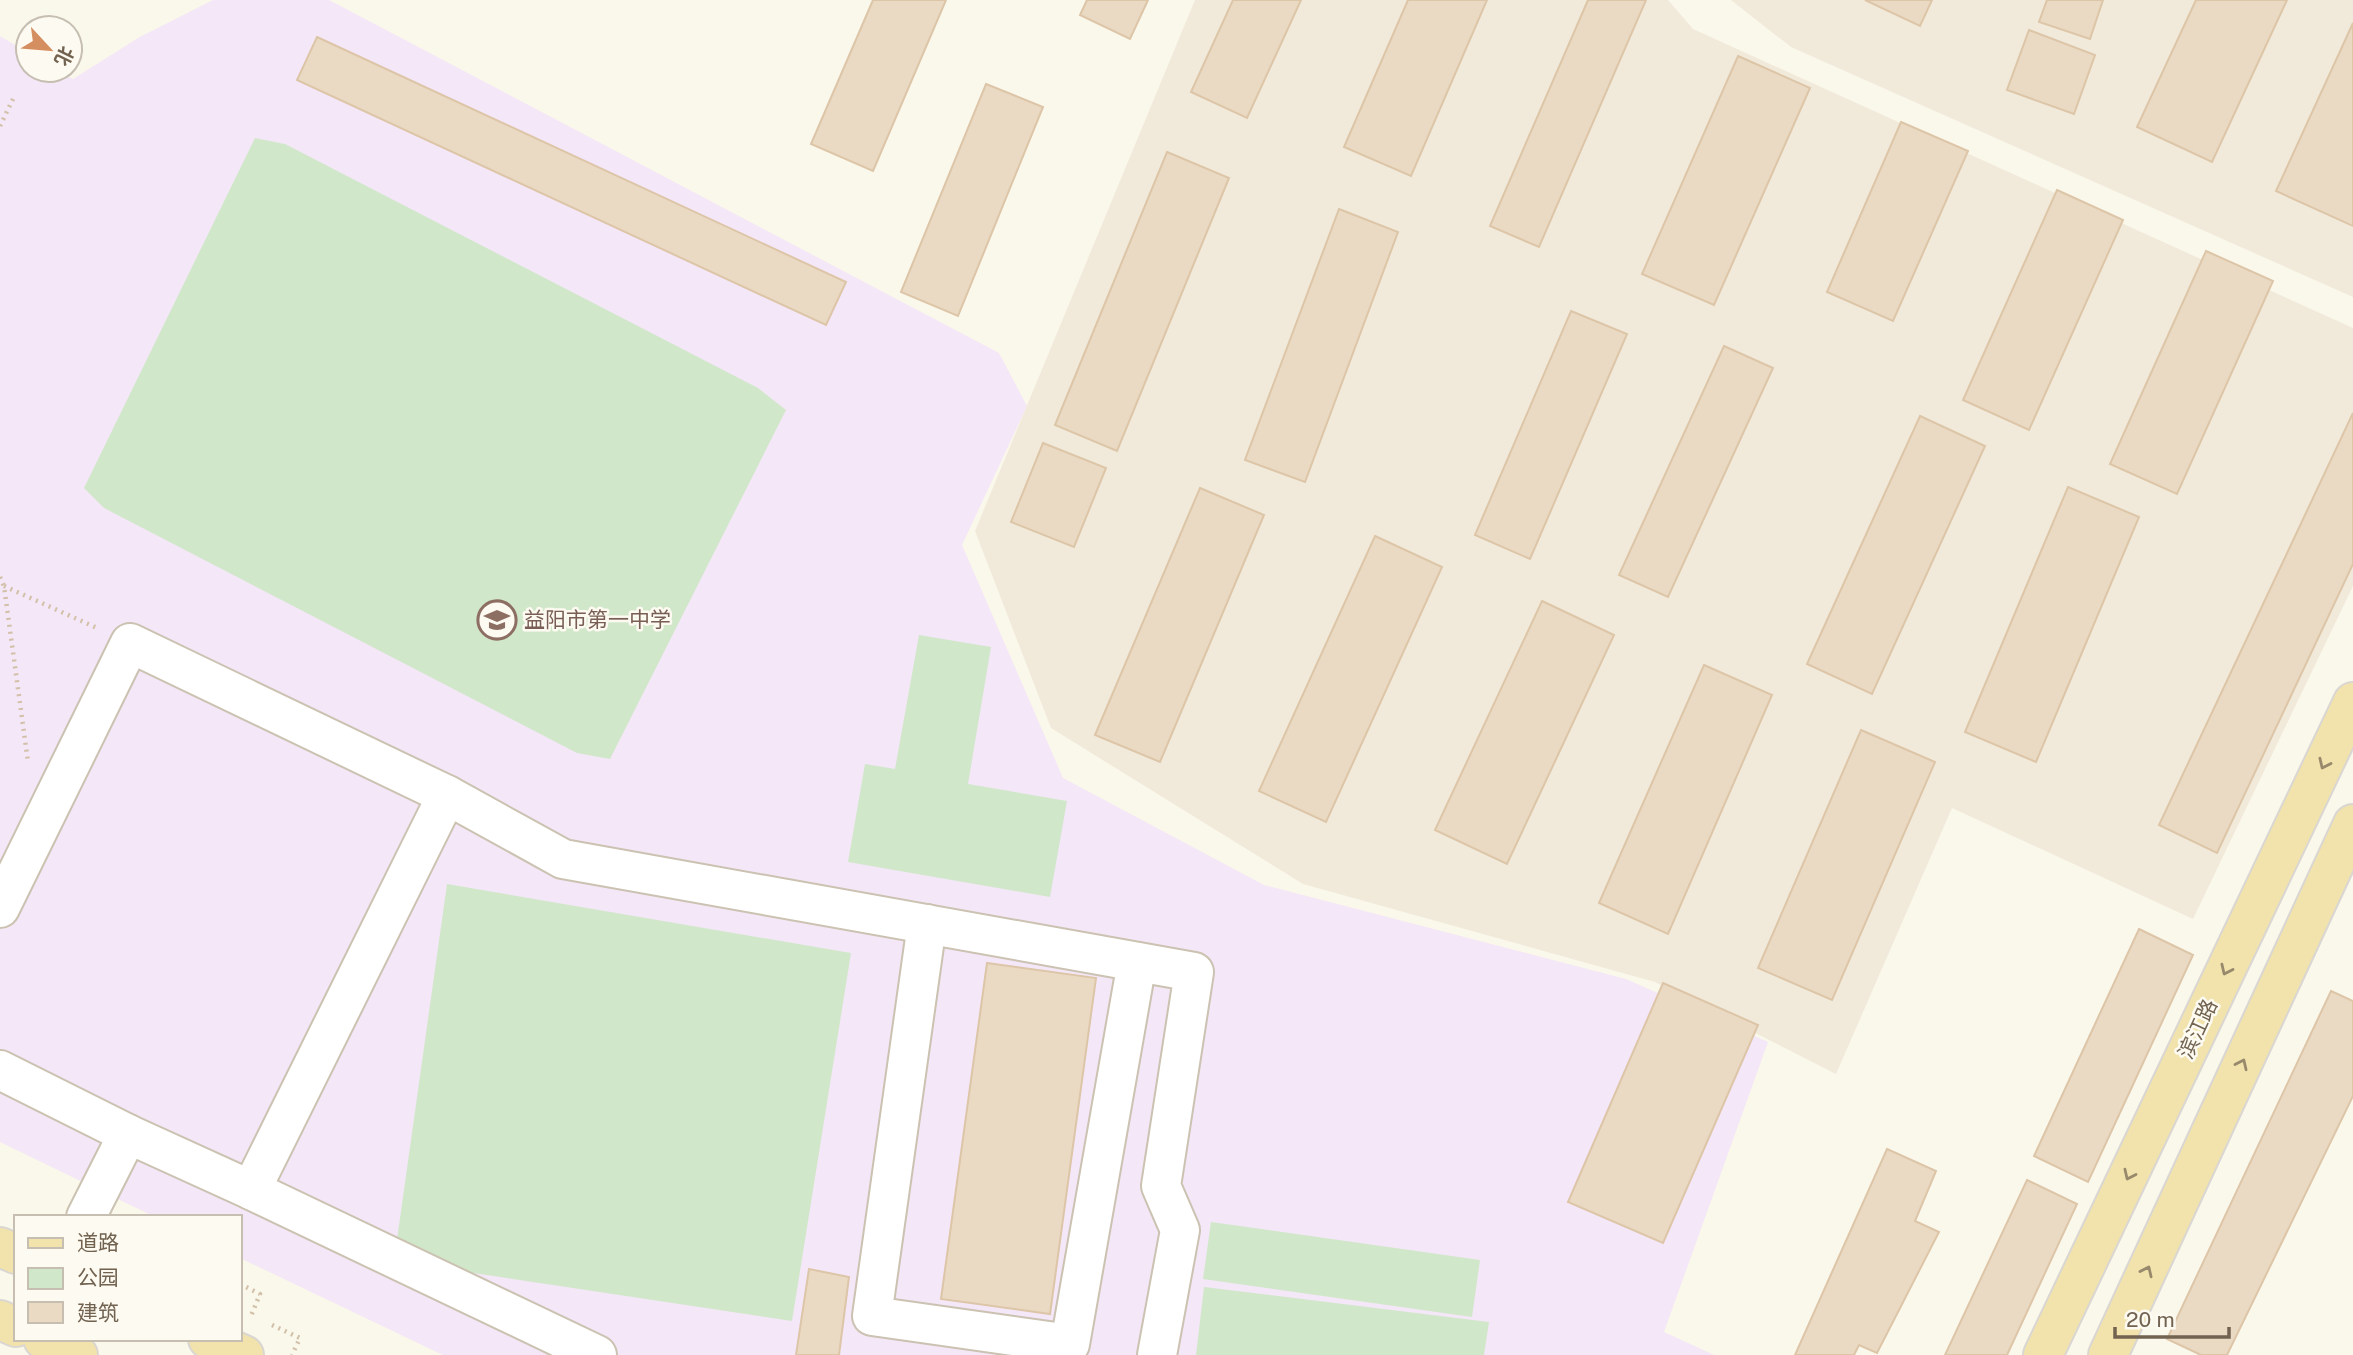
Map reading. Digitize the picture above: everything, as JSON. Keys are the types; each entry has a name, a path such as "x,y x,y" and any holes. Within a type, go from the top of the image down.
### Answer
{"main road":[{"name":"滨江路","path":"2043,1355 2353,702"},
{"path":"2108,1355 2353,824"},
{"path":"47,1341 78,1355"},
{"path":"212,1341 244,1355"}],"lane":[{"path":"0,908 130,643 447,795 563,859 1194,972 1161,1186 1180,1230 1157,1355"},
{"path":"251,1190 447,795"},
{"path":"927,924 872,1316 1070,1345 1137,962"},
{"path":"0,1070 128,1134 597,1355"},
{"path":"87,1215 128,1134"}],"path":[{"path":"0,127 14,97"},
{"path":"0,577 4,586 28,764"},
{"path":"4,586 130,643"},
{"path":"242,1285 260,1294 250,1315 300,1338 292,1355"}],"shaded area":[{"name":"益阳市第一中学","path":"213,0 329,0 999,353 1027,406 962,545 1063,778 1264,885 1626,979 1768,1042 1664,1332 1714,1355 443,1355 242,1259 242,1215 151,1215 0,1142 0,36 14,44 14,84 84,84 84,72 138,38"},
{"path":"1195,0 1668,0 1693,29 2353,328 2353,586 2193,919 1952,808 1836,1074 1655,982 1303,884 1051,728 975,531"},
{"path":"1731,0 2353,0 2353,297 1791,47"}],"green space":[{"path":"255,138 285,144 758,388 786,410 610,759 577,753 104,508 84,488"},
{"path":"919,635 991,647 968,784 1067,801 1050,897 848,862 865,764 895,769"},
{"path":"447,884 851,953 792,1321 394,1261"},
{"path":"1211,1222 1480,1260 1472,1317 1203,1279"},
{"path":"1204,1287 1489,1322 1484,1355 1196,1355"}],"building":[{"path":"873,0 946,0 873,171 811,144"},
{"path":"1087,0 1148,0 1130,39 1080,15"},
{"path":"1233,0 1301,0 1247,118 1191,92"},
{"path":"1408,0 1487,0 1411,176 1344,147"},
{"path":"1588,0 1646,0 1539,247 1490,226"},
{"path":"1865,0 1932,0 1920,26"},
{"path":"2047,0 2103,0 2090,39 2039,22"},
{"path":"2196,0 2287,0 2212,162 2137,127"},
{"path":"2353,23 2353,226 2276,191"},
{"path":"2029,30 2095,55 2074,114 2007,90"},
{"path":"317,37 846,282 826,325 297,80"},
{"path":"1738,56 1810,88 1714,305 1642,274"},
{"path":"986,84 1043,107 958,316 901,292"},
{"path":"1901,122 1968,151 1893,321 1827,292"},
{"path":"1167,152 1229,178 1117,451 1055,425"},
{"path":"2057,190 2123,220 2029,430 1963,400"},
{"path":"1339,209 1398,232 1305,482 1245,460"},
{"path":"2206,251 2273,281 2177,494 2110,464"},
{"path":"1571,311 1627,334 1530,559 1475,535"},
{"path":"1724,346 1773,368 1668,597 1619,575"},
{"path":"2353,413 2353,564 2217,853 2159,825"},
{"path":"1920,416 1985,446 1872,694 1807,664"},
{"path":"1043,443 1106,468 1074,547 1011,522"},
{"path":"2068,487 2139,517 2036,762 1965,732"},
{"path":"1200,488 1264,515 1160,762 1095,735"},
{"path":"1375,536 1442,567 1326,822 1259,791"},
{"path":"1542,601 1614,635 1507,864 1435,830"},
{"path":"1704,665 1772,695 1668,934 1599,903"},
{"path":"1861,730 1935,762 1832,1000 1758,968"},
{"path":"2139,929 2193,955 2088,1182 2034,1156"},
{"path":"987,963 1096,978 1050,1314 941,1299"},
{"path":"1663,983 1758,1025 1663,1243 1568,1202"},
{"path":"2331,991 2353,1001 2353,1096 2227,1355 2201,1355 2167,1339"},
{"path":"1887,1149 1936,1171 1915,1221 1939,1232 1877,1353 1859,1345 1854,1355 1795,1355"},
{"path":"2027,1180 2077,1204 2007,1355 1945,1355"},
{"path":"809,1269 849,1277 839,1355 796,1355"}],"place":[{"name":"益阳市第一中学","path":"497,620"}]}
